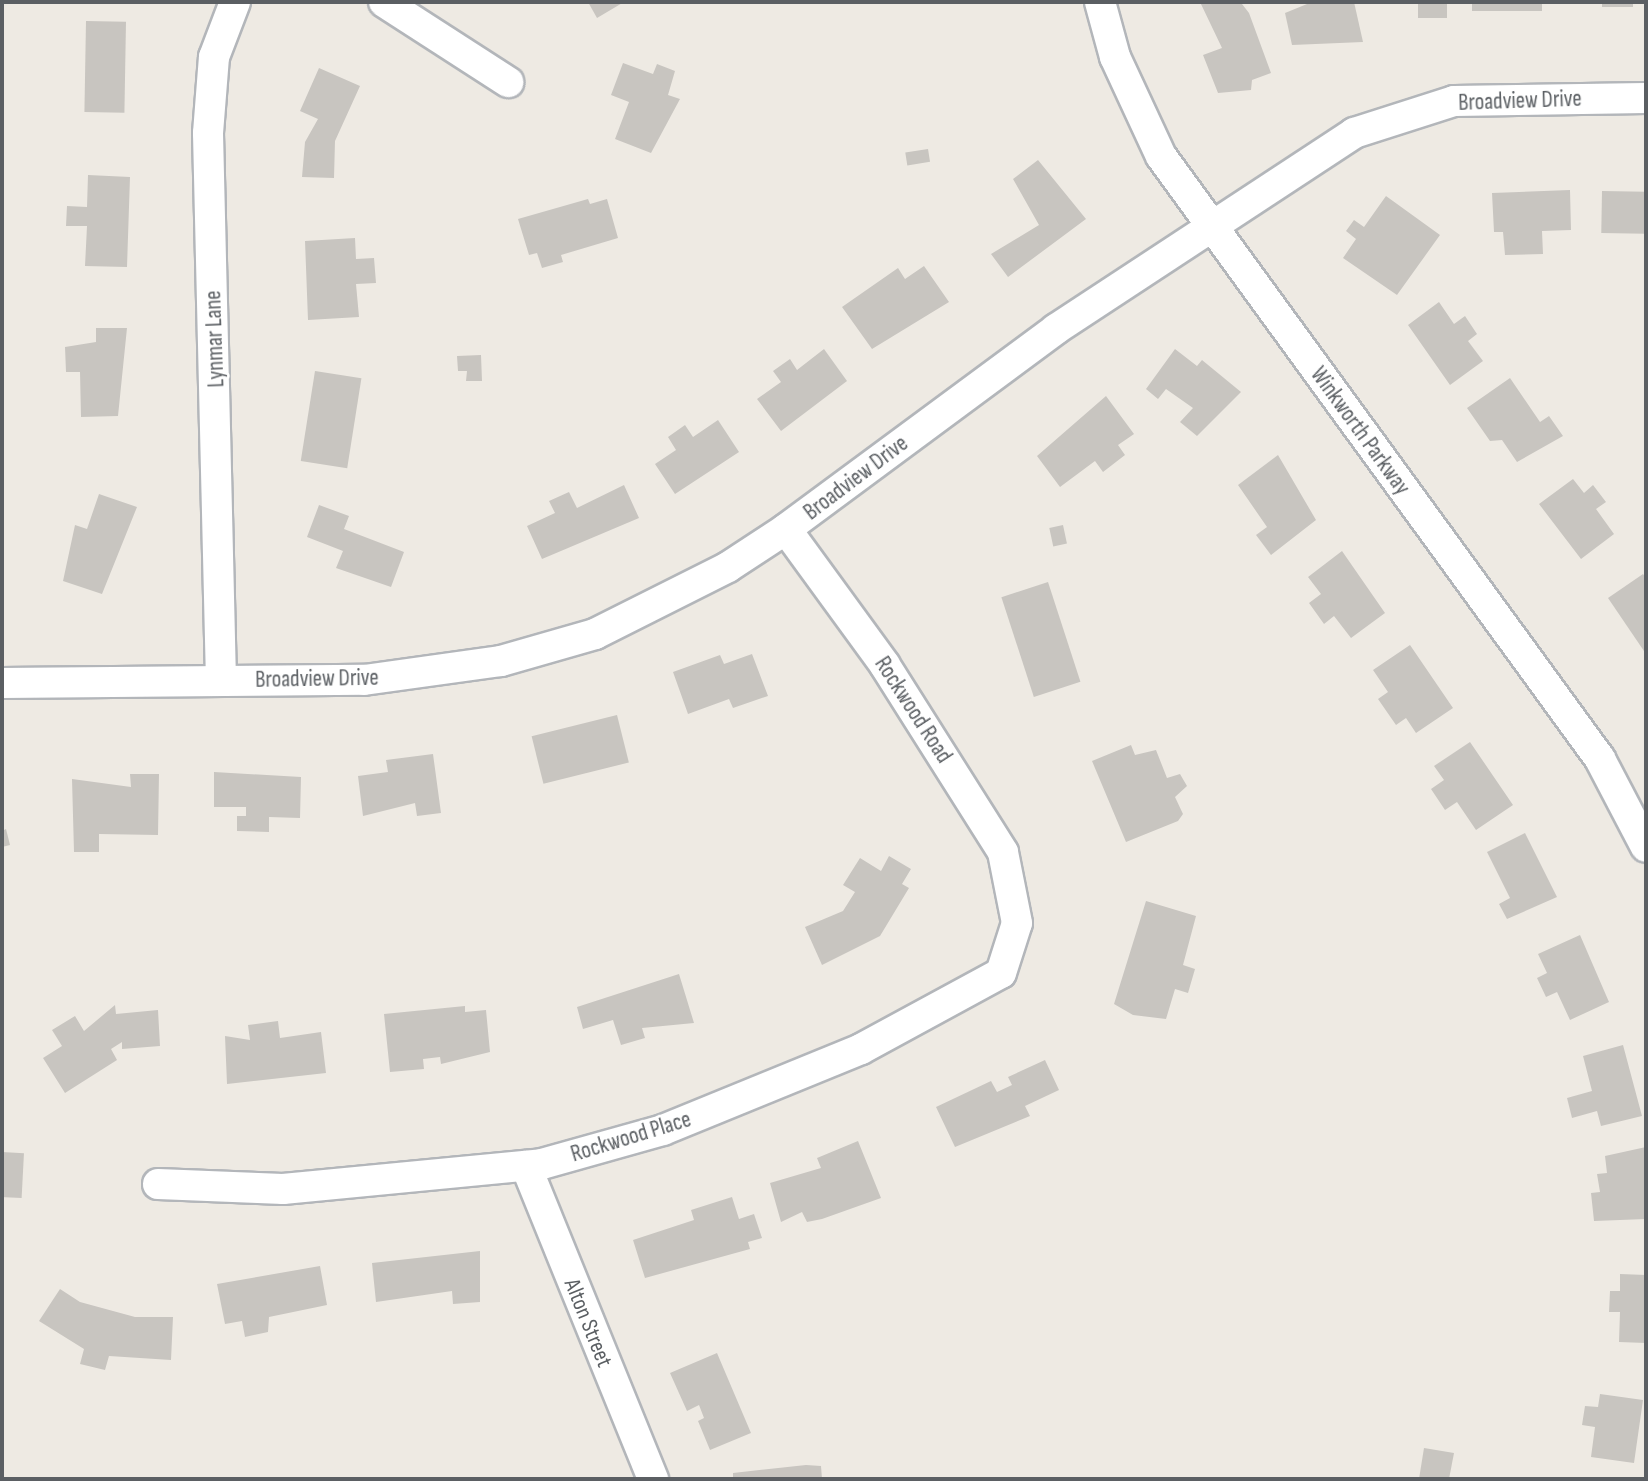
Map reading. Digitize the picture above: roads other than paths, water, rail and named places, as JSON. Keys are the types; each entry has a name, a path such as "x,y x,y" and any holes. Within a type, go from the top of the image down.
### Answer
{"street":[{"name":"Lynmar Lane","path":"221,681 208,133 214,57 235,2"},
{"path":"384,2 508,82"},
{"name":"Winkworth Parkway","path":"1100,2 1115,57 1161,156 1600,760 1646,846"},
{"name":"Broadview Drive","path":"2,683 364,681 501,661 595,634 728,567 786,529 1056,329 1354,133 1454,101 1646,98"},
{"name":"Rockwood Road","path":"786,529 885,665 1003,852 1015,903"},
{"name":"Rockwood Place","path":"158,1184 283,1189 526,1166 663,1130 861,1049 970,993 1001,973 1012,950 1015,903"},
{"name":"Alton Street","path":"526,1166 653,1479"}]}
